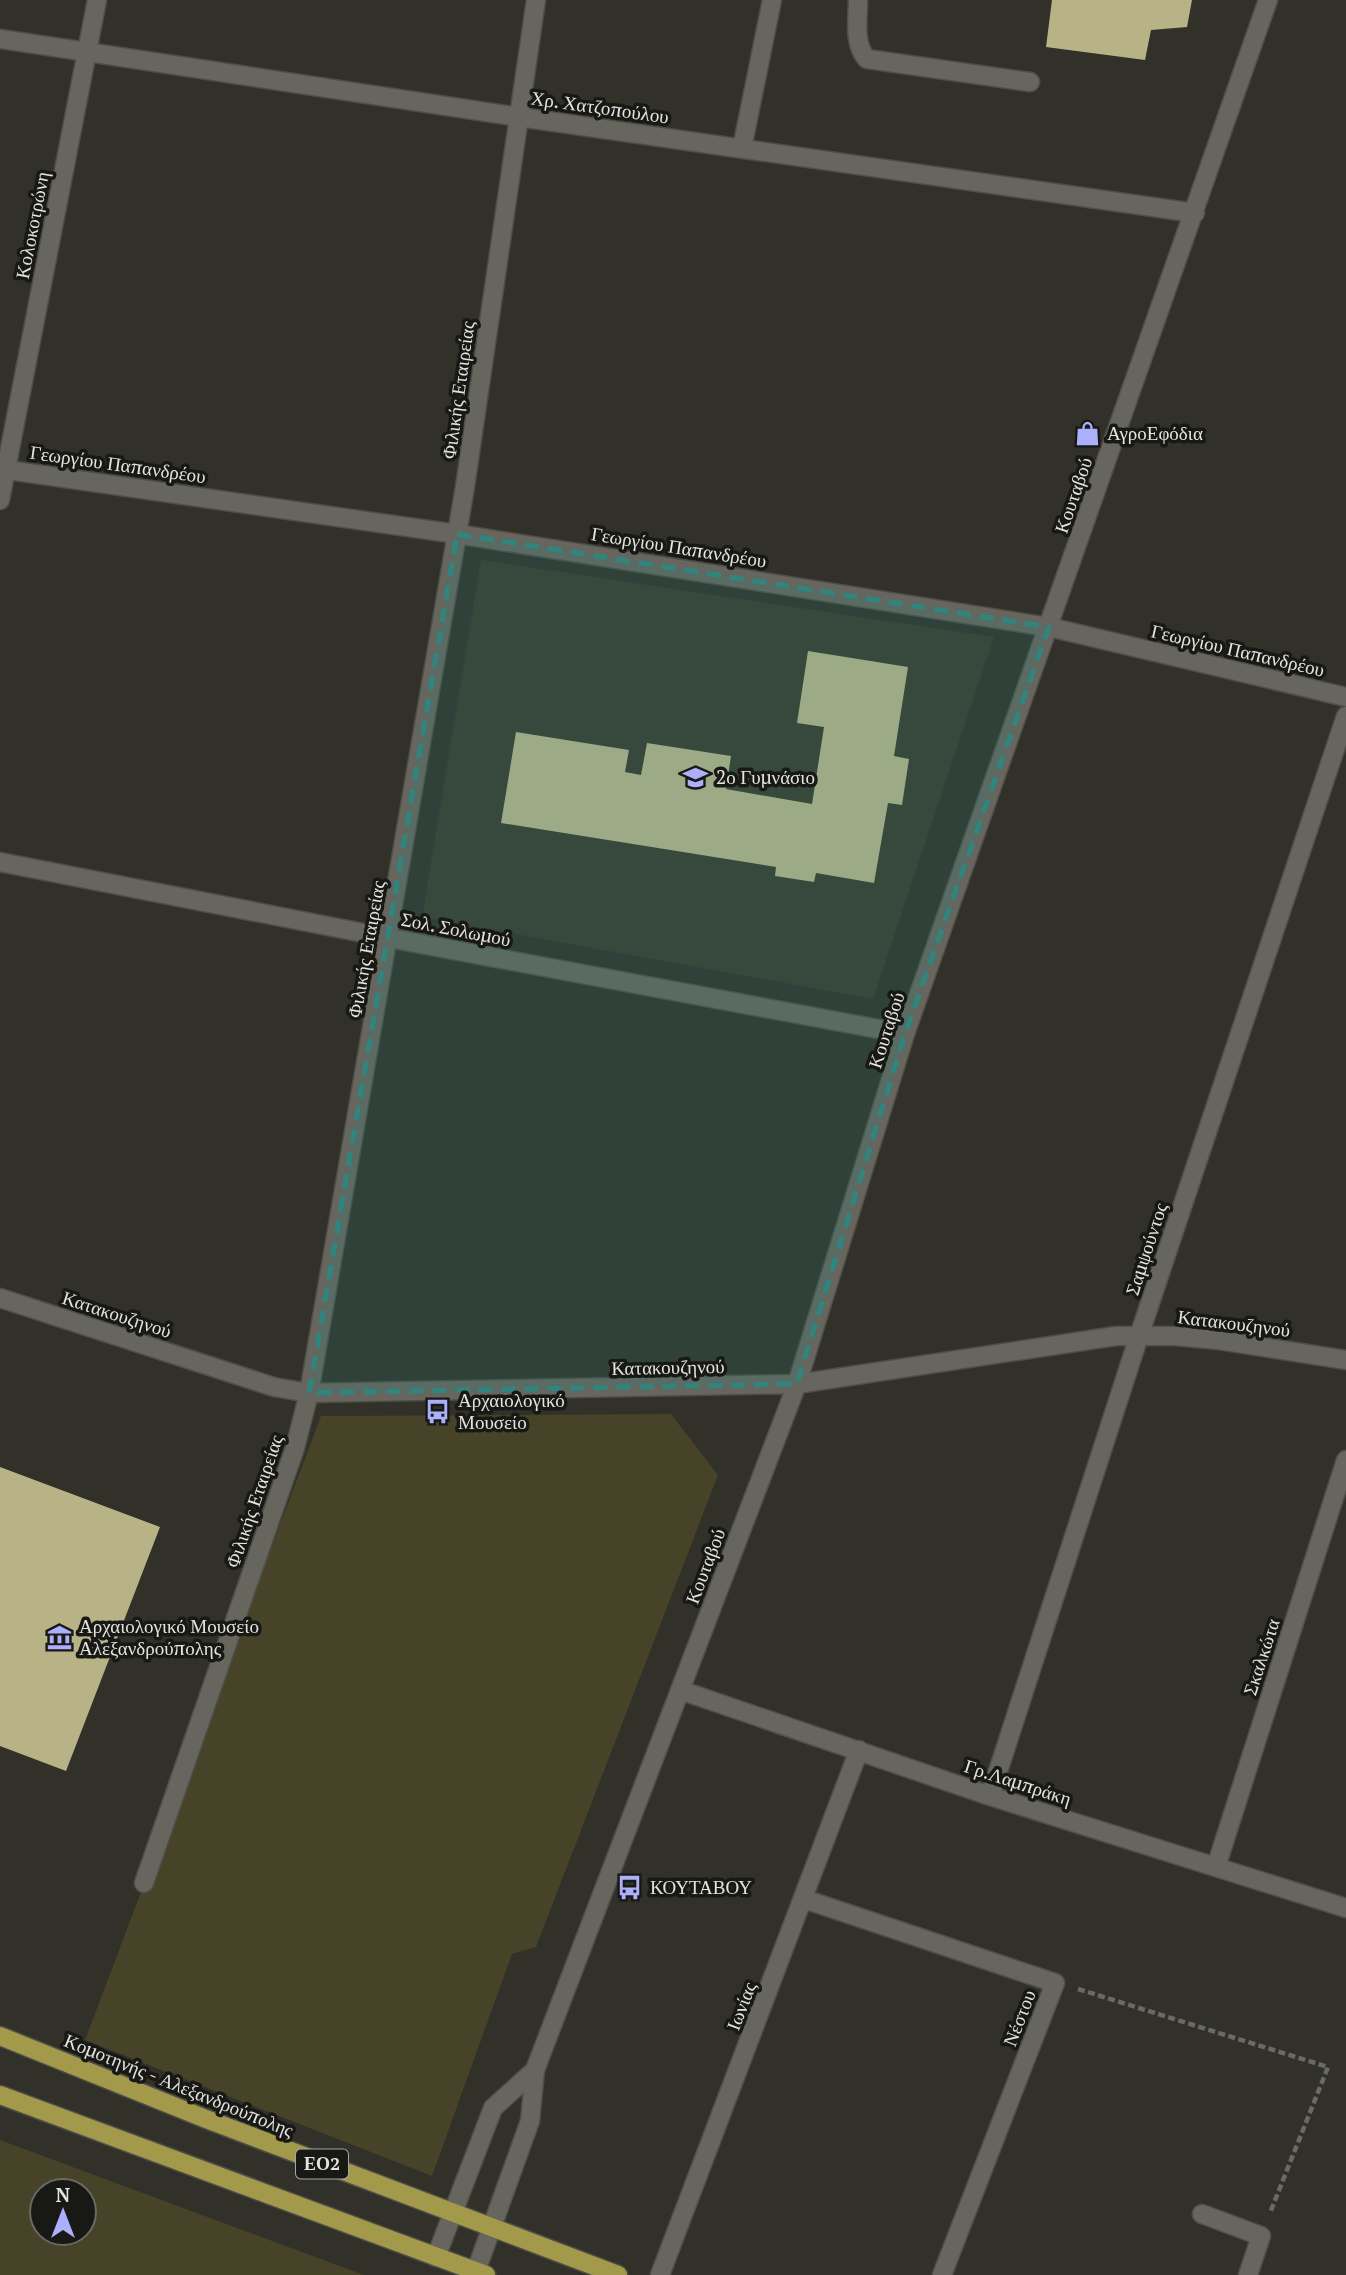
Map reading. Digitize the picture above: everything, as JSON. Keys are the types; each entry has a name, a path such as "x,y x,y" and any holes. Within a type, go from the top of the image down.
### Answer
{"main road":[{"name":"Κομοτηνής - Αλεξανδρούπολης","path":"0,2036 206,2119 618,2275"},
{"name":"ΕΟ2","path":"0,2095 481,2273"}],"street":[{"name":"Κολοκοτρώνη","path":"0,500 3,469 97,0"},
{"name":"Φιλικής Εταιρείας","path":"144,1883 295,1448 309,1393 457,534 536,0"},
{"path":"741,148 772,0"},
{"path":"858,0 858,41 860,51 867,58 1030,82"},
{"name":"Κουταβού","path":"536,2070 797,1384 905,1034 1268,0"},
{"name":"Χρ. Χατζοπούλου","path":"0,38 519,117 1195,213"},
{"name":"Γεωργίου Παπανδρέου","path":"3,469 457,534 1049,627 1346,697"},
{"name":"Σαμψούντος","path":"990,1796 1139,1336 1346,716"},
{"name":"Σολ. Σολωμού","path":"0,862 905,1034"},
{"name":"Κατακουζηνού","path":"0,1298 274,1387 309,1393 797,1384 1097,1338 1139,1336 1218,1340 1346,1360"},
{"name":"Σκαλκώτα","path":"1216,1867 1346,1460"},
{"name":"Γρ.Λαμπράκη","path":"680,1690 990,1796 1346,1908"},
{"name":"Ιωνίας","path":"660,2275 859,1750"},
{"name":"Νέστου","path":"804,1899 1055,1983 942,2275"},
{"path":"436,2256 493,2108 536,2070"},
{"path":"481,2273 491,2228 530,2120 536,2070"},
{"path":"1202,2214 1261,2236 1248,2275"}],"path":[{"path":"1055,1983 1328,2067 1261,2236"}],"highlighted area":[{"path":"457,534 1049,627 905,1034 797,1384 309,1393"}],"shaded area":[{"name":"2ο Γυμνάσιο","path":"481,560 994,637 873,999 422,917"},
{"path":"671,1414 718,1475 536,1947 512,1954 432,2176 85,2040 321,1416"},
{"path":"0,2140 364,2275 0,2275"}],"building":[{"path":"1052,0 1192,0 1187,27 1151,30 1145,60 1046,47"},
{"path":"808,651 908,667 894,756 909,759 902,805 888,803 874,883 816,873 814,882 775,876 776,867 501,823 516,732 629,750 625,772 641,775 647,743 731,756 726,789 812,804 824,727 797,723"},
{"name":"Αρχαιολογικό Μουσείο Αλεξανδρούπολης","path":"0,1467 160,1527 66,1771 0,1746"}],"place":[{"name":"ΑγροΕφόδια","path":"1087,433"},
{"name":"2ο Γυμνάσιο","path":"696,777"},
{"name":"Αρχαιολογικό Μουσείο","path":"438,1411"},
{"name":"Αρχαιολογικό Μουσείο Αλεξανδρούπολης","path":"59,1637"},
{"name":"ΚΟΥΤΑΒΟΥ","path":"630,1887"}]}
